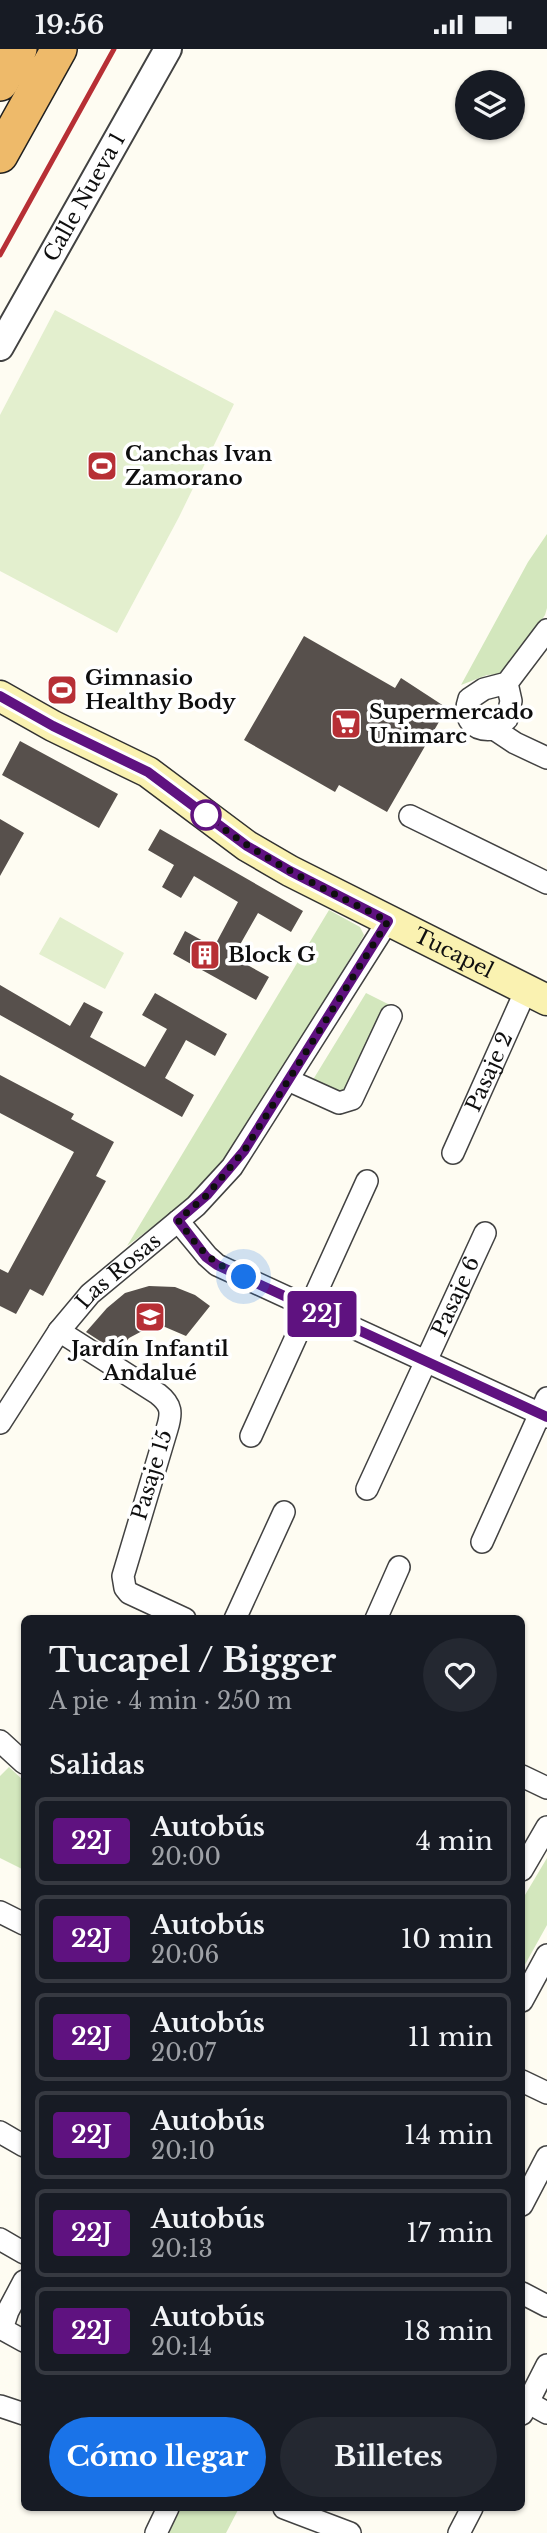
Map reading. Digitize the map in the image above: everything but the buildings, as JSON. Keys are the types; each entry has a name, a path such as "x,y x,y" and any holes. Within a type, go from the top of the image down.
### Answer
{"highway":[{"path":"0,83 19,49"},
{"path":"0,155 59,49"}],"main road":[{"name":"Tucapel","path":"0,696 53,726 148,772 247,846 299,876 537,995"}],"street":[{"name":"Calle Nueva 1","path":"0,347 168,49"},
{"path":"546,635 507,683 477,691 467,705 468,718 476,727 494,729 514,743 547,758"},
{"path":"494,729 503,724 510,713 511,701 507,683"},
{"path":"410,816 547,883"},
{"name":"Las Rosas","path":"0,1423 59,1331 100,1283 207,1195 232,1167 388,921"},
{"name":"Pasaje 2","path":"453,1153 537,995"},
{"path":"288,1080 339,1103 352,1099 391,1016"},
{"path":"251,1436 367,1181"},
{"path":"178,1220 206,1257 217,1265 425,1361 544,1410 482,1542"},
{"name":"Pasaje 6","path":"367,1489 485,1233"},
{"name":"Pasaje 15","path":"59,1331 158,1394 168,1402 171,1409 123,1568 123,1582 129,1593 176,1615"},
{"path":"237,1615 284,1512"},
{"path":"378,1615 399,1567"},
{"path":"525,1777 547,1788"},
{"path":"525,1865 547,1827"},
{"path":"0,1912 21,1922"},
{"path":"525,1995 547,1955"},
{"path":"525,2082 547,2093"},
{"path":"0,2132 21,2143"},
{"path":"525,2199 547,2157"},
{"path":"0,2239 21,2251"},
{"path":"21,2287 2,2329 21,2339"},
{"path":"525,2295 547,2306"},
{"path":"525,2402 547,2365"},
{"path":"0,2406 21,2413"},
{"path":"525,2406 547,2413"},
{"path":"156,2533 167,2511"},
{"path":"292,2511 350,2533"},
{"path":"459,2533 470,2511"}],"green space":[{"name":"Canchas Ivan Zamorano","path":"55,310 234,404 179,517 117,633 0,571 0,415"},
{"path":"547,534 545,615 505,674 487,675 461,685 528,562"},
{"path":"329,910 360,927 364,935 359,944 228,1155 193,1197 127,1246"},
{"path":"60,917 124,953 105,989 39,954"},
{"path":"366,993 390,1005 351,1094 337,1098 311,1083"},
{"path":"9,1767 21,1778 21,1868 0,1858 0,1776"},
{"path":"547,1858 547,1925 525,1965 525,1895"},
{"path":"180,2511 237,2511 226,2533 169,2533"}],"railway":[{"path":"0,255 114,49"}],"bus line":[{"name":"22J","path":"0,696 53,726 148,772 247,846 388,921 244,1151 207,1195 178,1220 206,1257 217,1265 547,1417"}],"place":[{"name":"Canchas Ivan Zamorano","path":"102,466"},
{"name":"Gimnasio Healthy Body","path":"62,690"},
{"name":"Supermercado Unimarc","path":"346,724"},
{"name":"Block G","path":"205,955"},
{"name":"Jardín Infantil Andalué","path":"150,1317"}],"route":[{"path":"206,815 247,846 388,921 244,1151 207,1195 178,1220 206,1257 244,1277"}]}
